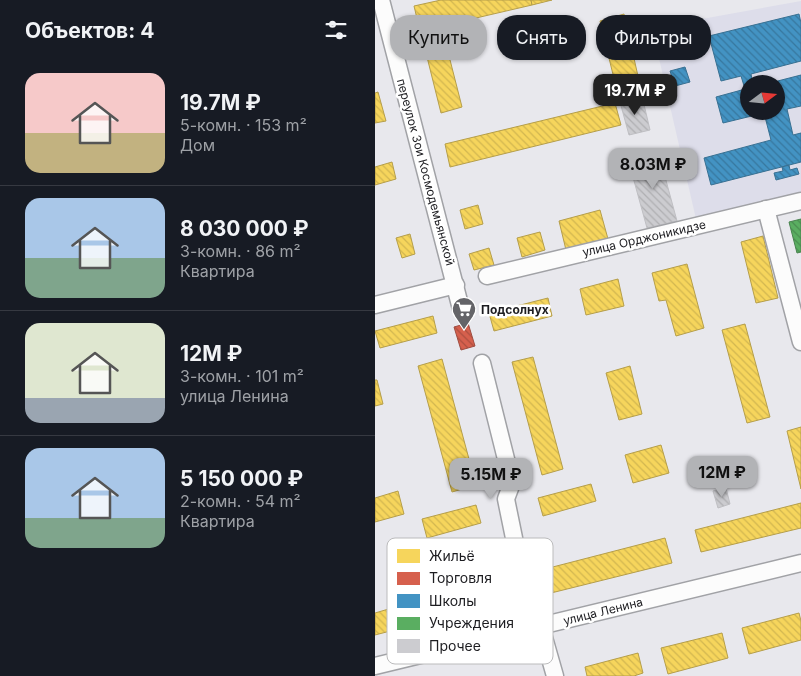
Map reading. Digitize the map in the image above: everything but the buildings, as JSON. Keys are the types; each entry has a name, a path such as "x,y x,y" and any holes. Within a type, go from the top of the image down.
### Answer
{"street":[{"name":"переулок Зои Космодемьянской","path":"381,0 461,309"},
{"name":"улица Орджоникидзе","path":"487,276 801,201"},
{"path":"766,209 801,342"},
{"path":"375,305 456,285"},
{"path":"483,364 512,483 506,499 514,538"},
{"name":"улица Ленина","path":"553,623 801,563"}],"shaded area":[{"path":"801,1 801,192 696,219 659,60 711,60 711,17"}],"place":[{"name":"Подсолнух","path":"464,330"}]}
